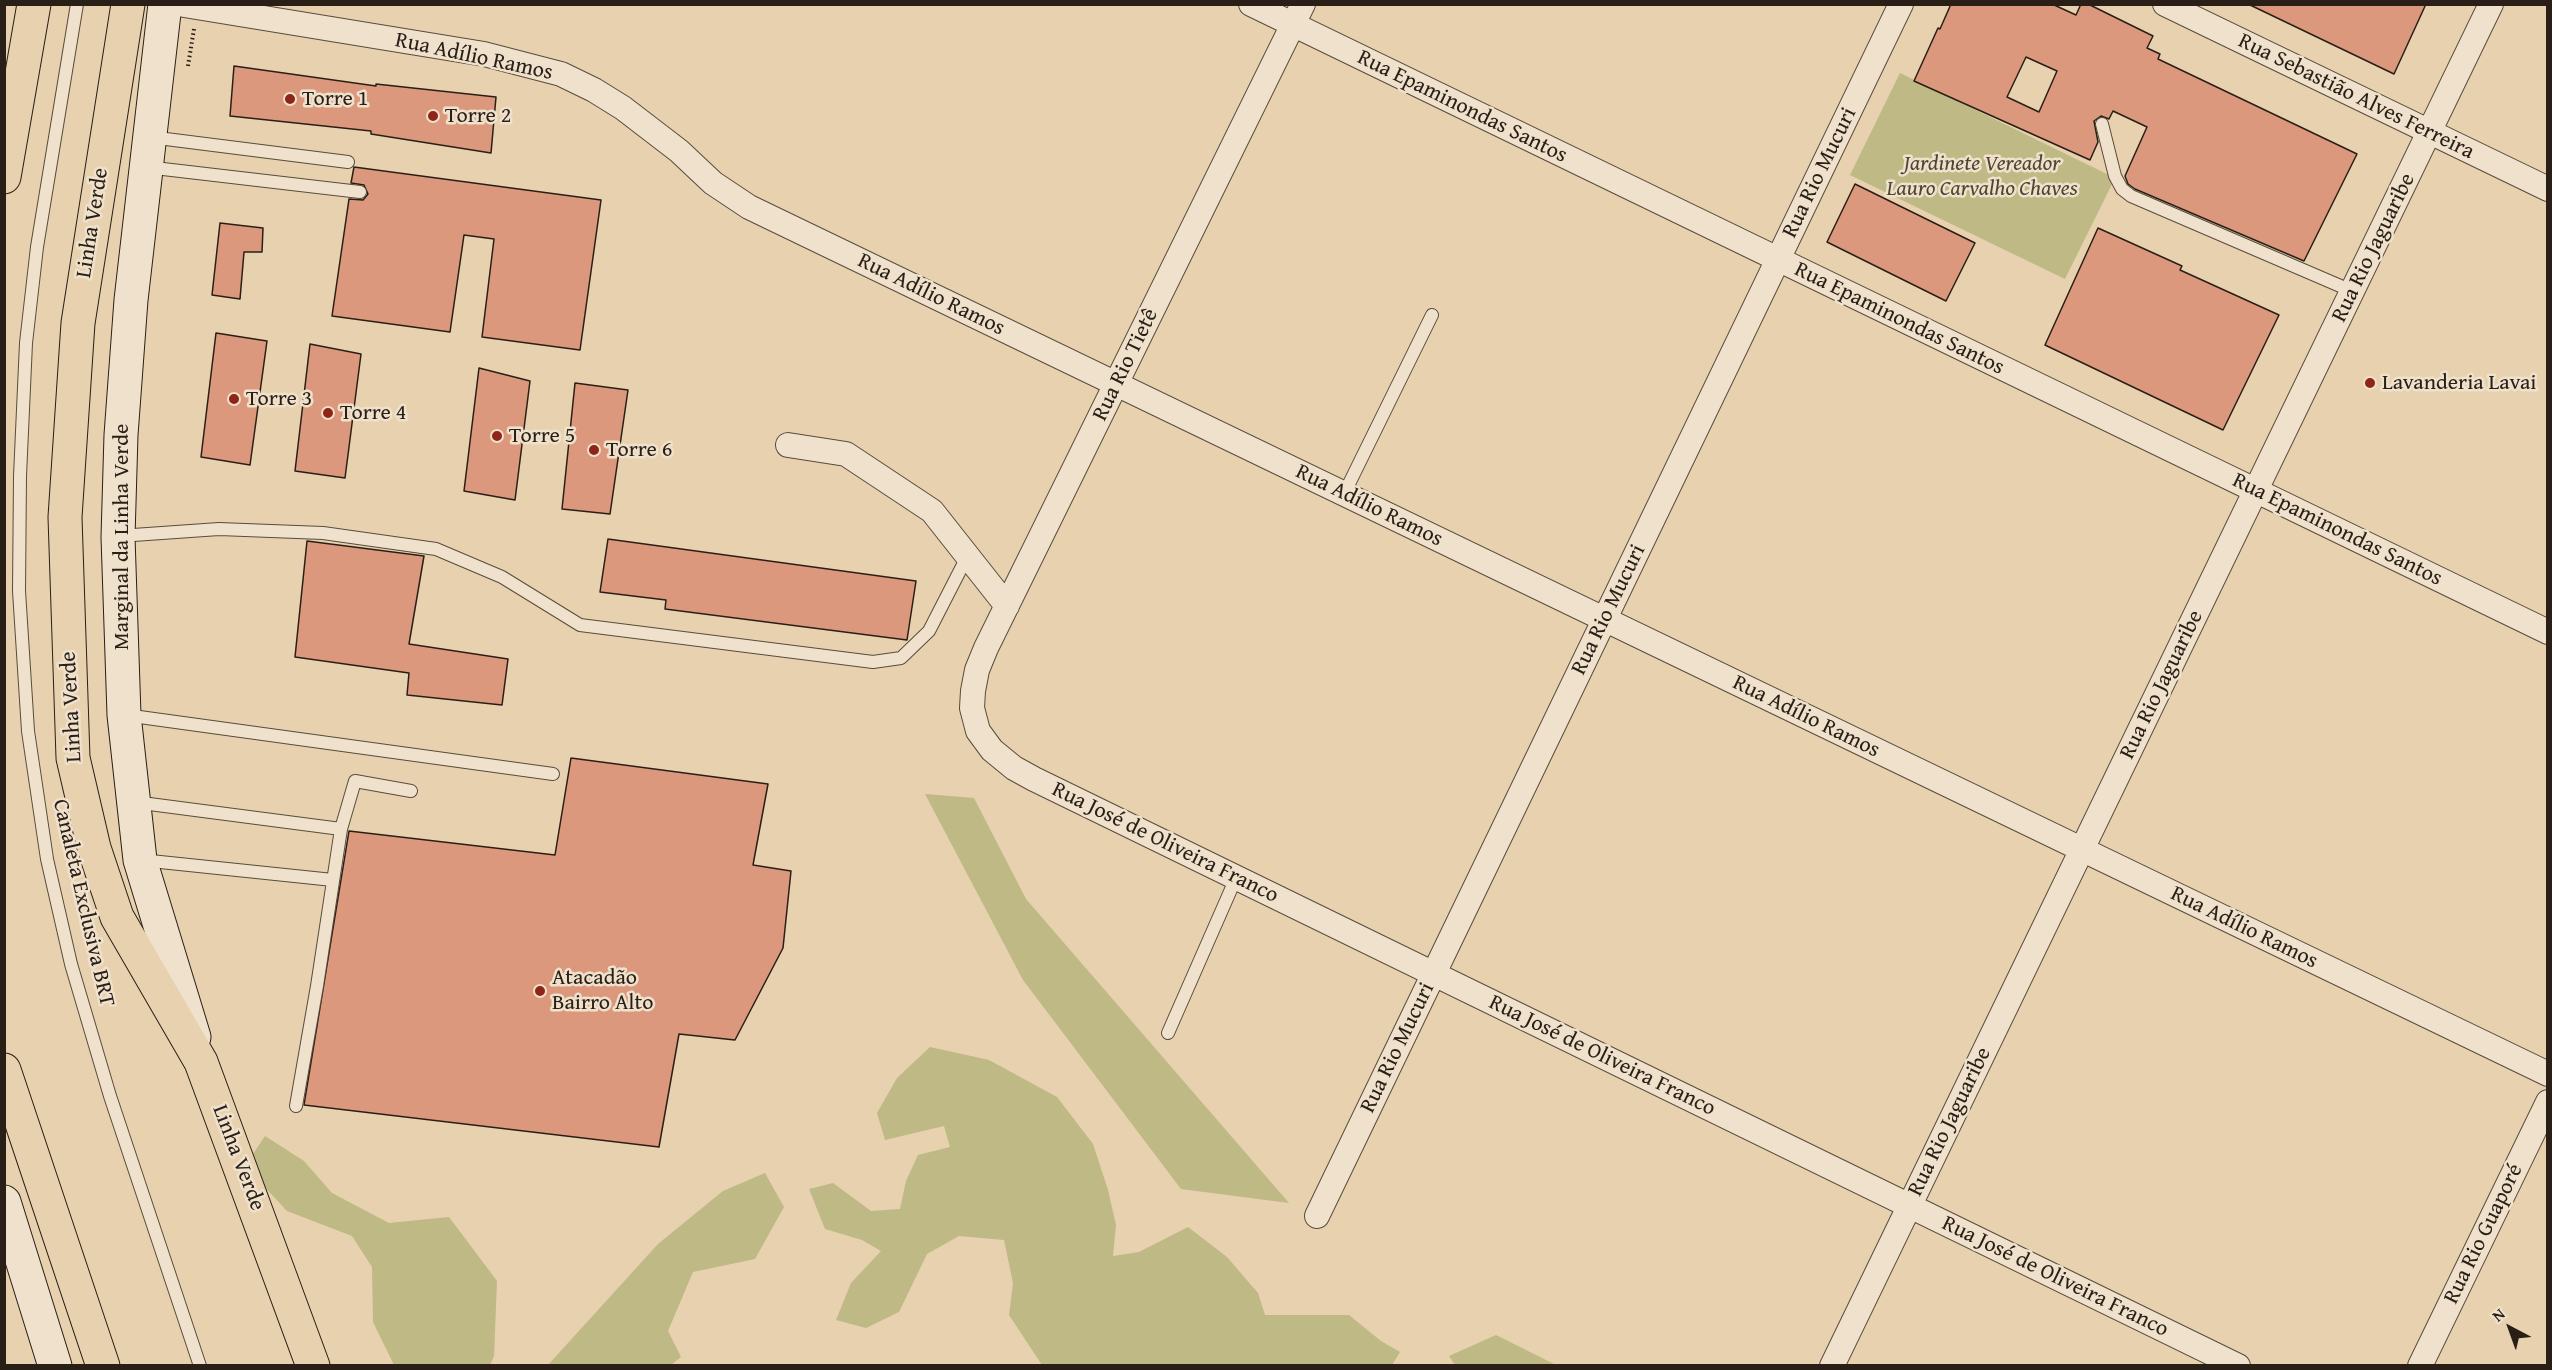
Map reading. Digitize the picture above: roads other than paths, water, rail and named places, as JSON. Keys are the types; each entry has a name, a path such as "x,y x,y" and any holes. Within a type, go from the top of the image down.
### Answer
{"highway":[{"path":"5,172 34,4"},
{"name":"Linha Verde","path":"128,4 78,323 65,517 73,758 94,849 117,917 201,1062 313,1365"},
{"path":"4,1070 103,1365"}],"main road":[{"name":"Marginal da Linha Verde","path":"165,4 131,300 121,435 118,537 124,715 140,860 201,1062"},
{"path":"4,1202 55,1365"}],"street":[{"name":"Rua Adílio Ramos","path":"178,4 484,54 561,74 594,90 623,108 679,151 713,183 749,207 2547,1074"},
{"name":"Rua Epaminondas Santos","path":"1251,4 1298,14 1778,260 2547,632"},
{"name":"Rua Rio Mucuri","path":"1317,1216 1901,4"},
{"name":"Rua Sebastião Alves Ferreira","path":"2165,4 2547,189"},
{"name":"Rua Rio Jaguaribe","path":"1832,1365 2491,4"},
{"name":"Rua Rio Tietê","path":"978,731 972,708 977,670 1298,14"},
{"path":"788,445 846,454 932,511 1007,606"},
{"name":"Rua José de Oliveira Franco","path":"978,731 992,750 1014,768 1034,779 2238,1365"},
{"name":"Rua Rio Guaporé","path":"2420,1365 2547,1102"}],"lane":[{"name":"Canaleta Exclusiva BRT","path":"77,4 37,247 26,343 20,476 19,591 28,731 47,859 71,964 110,1096 200,1365"},
{"path":"2102,124 2115,176 2122,189 2131,196 2352,291"},
{"path":"147,152 348,162"},
{"path":"147,152 360,192"},
{"path":"1344,494 1432,315"},
{"path":"118,537 219,529 311,533 436,549 502,578 580,625 873,662 901,658 929,630 968,555"},
{"path":"124,715 553,774"},
{"path":"296,1106 341,829 355,781 411,791"},
{"path":"134,802 341,829"},
{"path":"140,860 333,880"},
{"path":"1168,1033 1236,878"}],"place":[{"name":"Torre 1","path":"290,99"},
{"name":"Torre 2","path":"433,116"},
{"name":"Lavanderia Lavai","path":"2370,383"},
{"name":"Torre 3","path":"234,399"},
{"name":"Torre 4","path":"328,413"},
{"name":"Torre 5","path":"497,436"},
{"name":"Torre 6","path":"594,450"},
{"name":"Atacadão Bairro Alto","path":"540,991"}],"park label":[{"name":"Jardinete Vereador Lauro Carvalho Chaves","path":"1982,176"}]}
